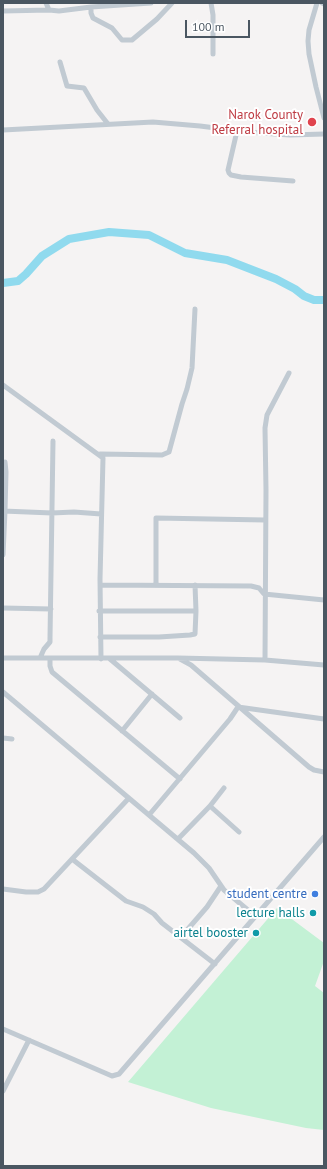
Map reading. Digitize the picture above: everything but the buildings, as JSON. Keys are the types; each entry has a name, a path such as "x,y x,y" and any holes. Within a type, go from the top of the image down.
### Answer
{"street":[{"path":"46,3 49,10"},
{"path":"3,11 59,11 91,7 151,3"},
{"path":"91,7 91,13 94,18 112,28 122,40 132,40 157,20 172,3"},
{"path":"211,3 213,15 213,54"},
{"path":"317,3 309,30 308,41 309,54 324,118"},
{"path":"60,62 67,86 84,88 97,110 108,124"},
{"path":"3,130 160,122 237,131 290,135 324,134"},
{"path":"237,131 228,173 241,177 293,180"},
{"path":"100,454 162,455 169,452 192,368 194,309"},
{"path":"265,660 265,421 270,408 289,373"},
{"path":"3,385 100,454 103,460 100,659"},
{"path":"40,658 44,649 50,642 53,441"},
{"path":"3,555 6,472 4,462"},
{"path":"4,511 101,514"},
{"path":"156,585 156,518 265,520"},
{"path":"100,585 194,585 256,587 262,590 264,594 324,600"},
{"path":"100,637 159,637 195,634 196,611 194,585"},
{"path":"3,608 51,610"},
{"path":"100,611 196,611"},
{"path":"3,658 178,658 265,660 324,665"},
{"path":"50,658 52,672 180,779"},
{"path":"178,658 190,665 309,767 314,770 324,772"},
{"path":"110,659 180,718"},
{"path":"3,692 178,839 208,868 221,886 255,916"},
{"path":"122,730 152,694"},
{"path":"238,707 324,719"},
{"path":"149,815 230,719 238,707"},
{"path":"3,738 12,740"},
{"path":"178,839 210,806 224,788"},
{"path":"3,889 38,892 44,889 129,798"},
{"path":"210,806 239,832"},
{"path":"3,1029 114,1077 123,1070 324,837"},
{"path":"72,859 126,902 144,907 154,914 162,923 215,964"},
{"path":"181,937 207,907 221,886"},
{"path":"3,1090 29,1040"}],"green space":[{"path":"277,908 324,943 324,961 315,986 324,993 324,1130 306,1128 211,1108 128,1082"}],"waterway":[{"path":"3,283 18,281 42,256 69,239 109,232 149,235 185,253 227,260 276,279 295,289 304,296 314,300 324,300"}],"place":[{"name":"Narok County Referral hospital","path":"312,122"},
{"name":"student centre","path":"315,894"},
{"name":"lecture halls","path":"313,913"},
{"name":"airtel booster","path":"256,933"}]}
